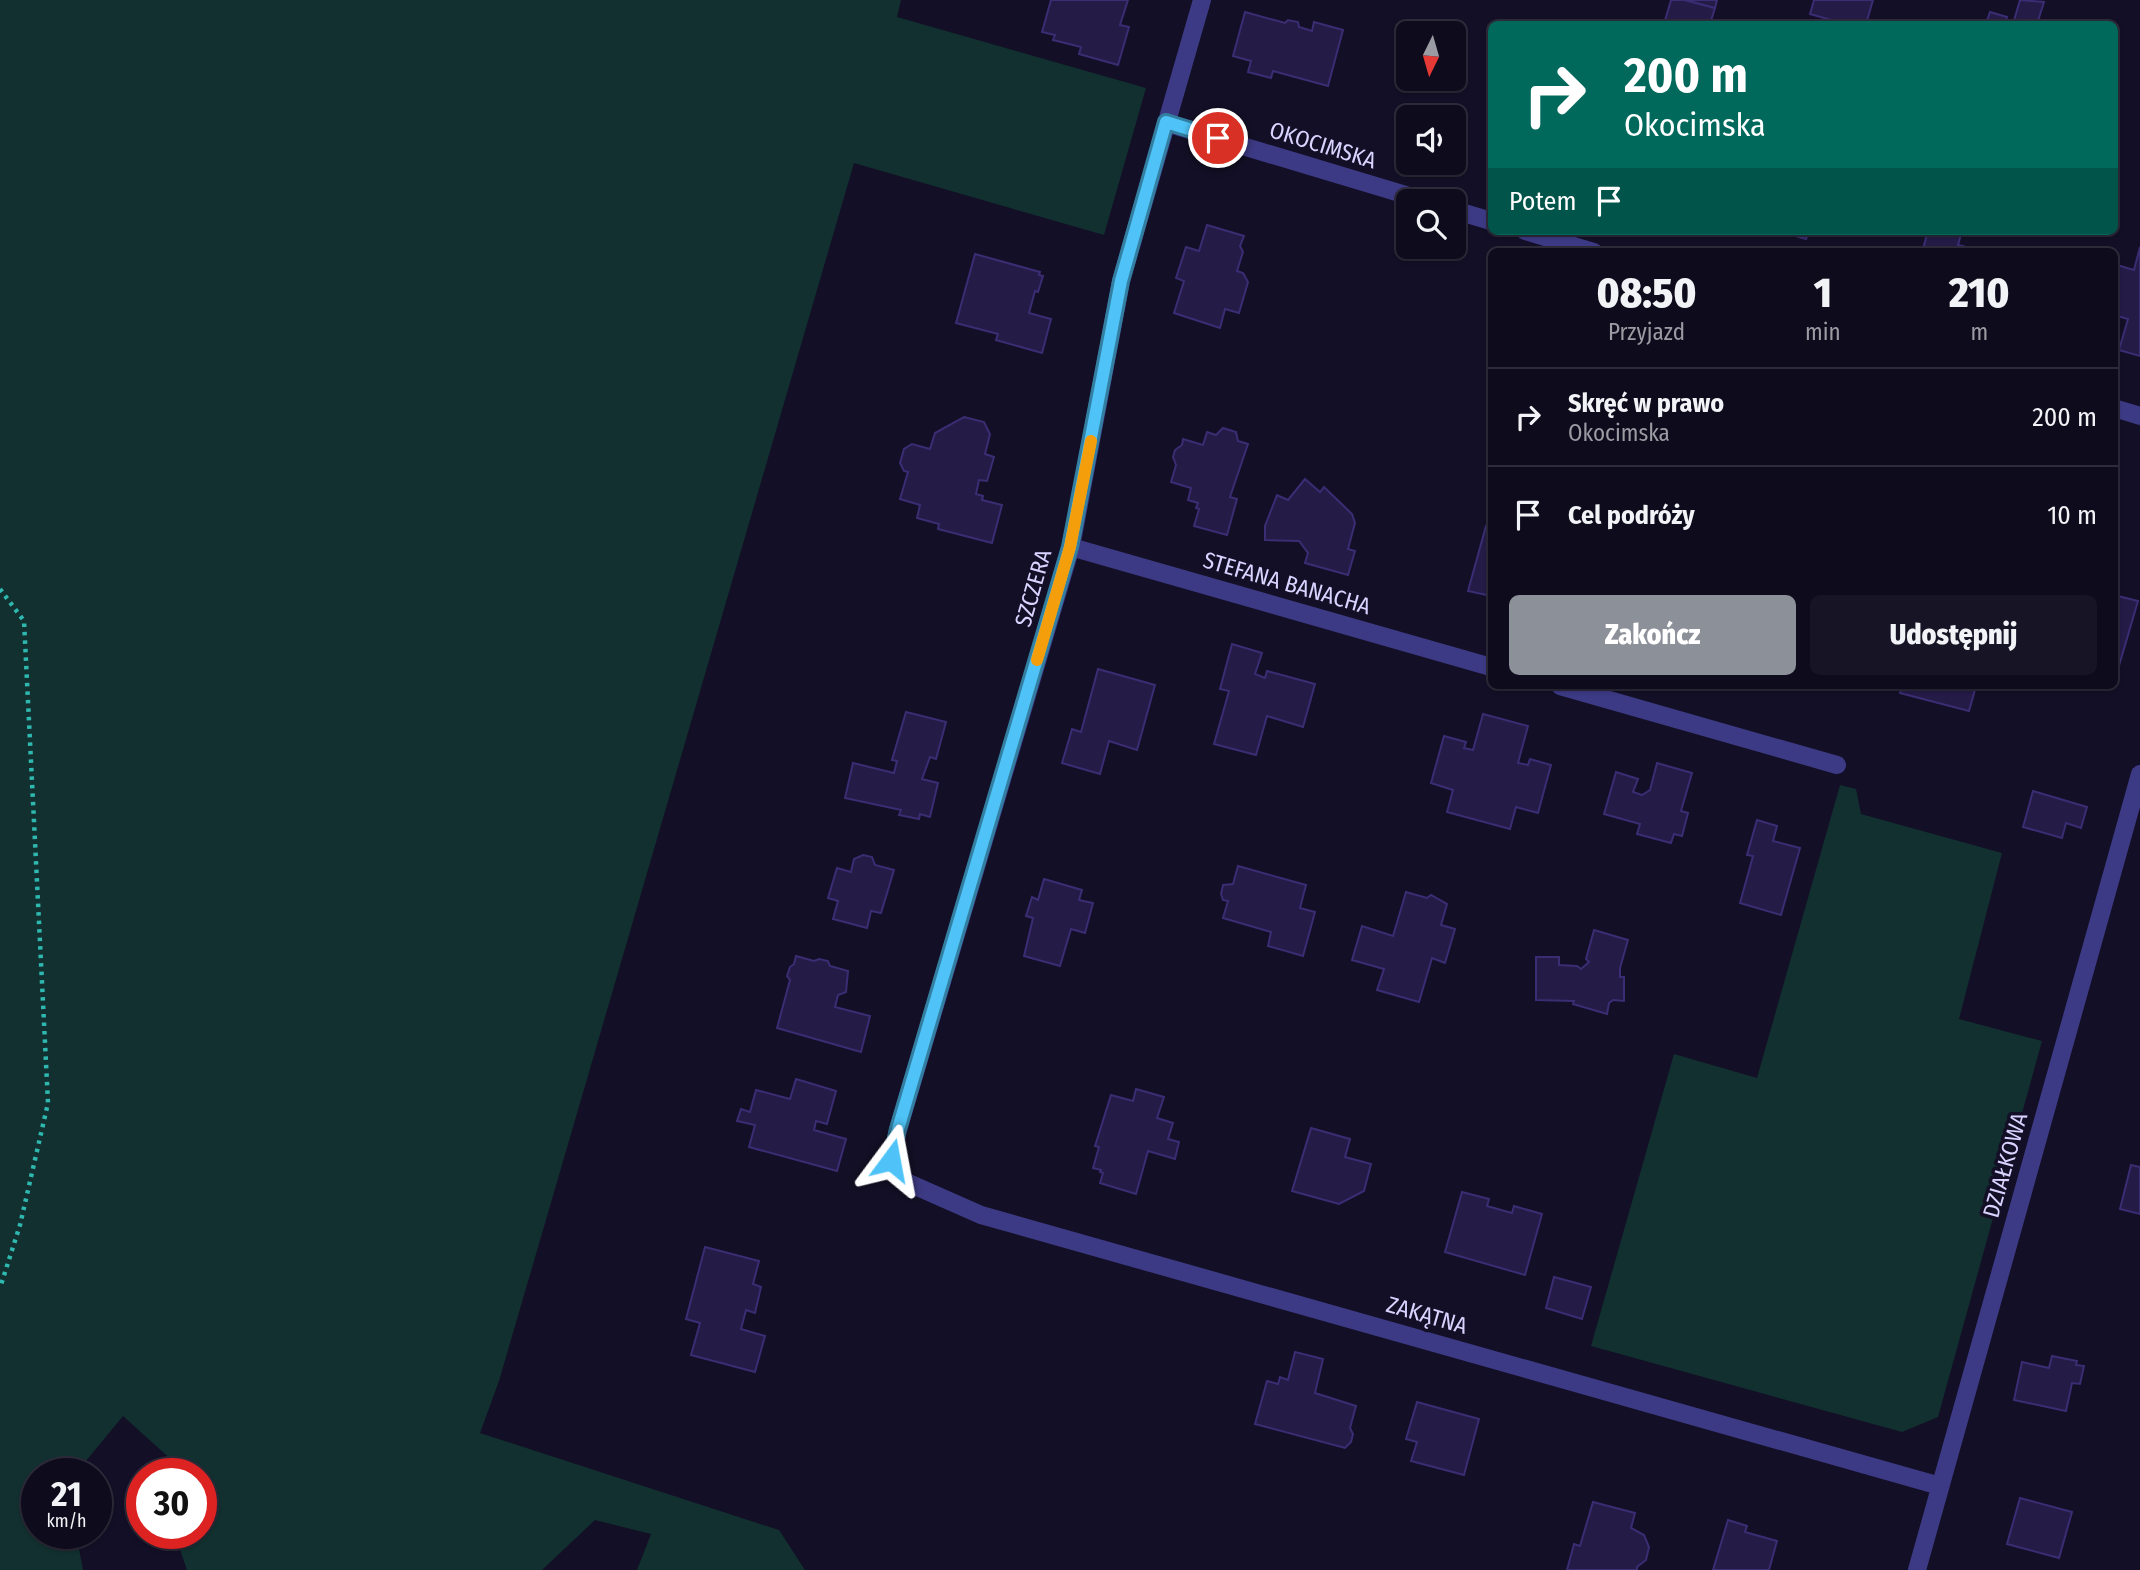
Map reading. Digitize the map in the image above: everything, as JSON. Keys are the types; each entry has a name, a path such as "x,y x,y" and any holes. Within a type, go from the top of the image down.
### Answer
{"street":[{"name":"SZCZERA","path":"904,1181 891,1160 898,1129 1070,547 1121,281 1202,0"},
{"name":"OKOCIMSKA","path":"1166,122 1396,192"},
{"path":"1466,214 1488,220"},
{"path":"1538,235 1581,248"},
{"path":"2118,409 2140,416"},
{"name":"STEFANA BANACHA","path":"1070,547 1488,666"},
{"path":"1571,689 1837,765"},
{"name":"DZIAŁKOWA","path":"1917,1570 2140,774"},
{"name":"ZAKĄTNA","path":"904,1181 981,1215 1940,1486"}],"path":[{"path":"0,589 24,621 48,1103 20,1224 0,1288"}],"green space":[{"path":"0,0 901,0 897,17 1146,88 1104,235 854,163 499,1381 480,1433 779,1530 805,1570 637,1570 651,1534 595,1520 542,1570 187,1570 180,1549 217,1549 217,1458 169,1458 123,1416 88,1458 21,1458 21,1549 79,1549 83,1570 0,1570"},
{"path":"1840,785 1856,789 1861,814 2002,853 1959,1019 2042,1041 1938,1417 1902,1432 1591,1346 1674,1054 1757,1078"}],"building":[{"path":"1051,0 1128,0 1120,25 1129,27 1118,65 1079,54 1081,47 1053,40 1055,35 1042,32"},
{"path":"1671,0 1685,0 1715,8 1711,21 1665,21"},
{"path":"1685,0 1717,0 1715,8"},
{"path":"1814,0 1873,0 1867,21 1834,21 1810,14"},
{"path":"2020,0 2044,2 2038,21 2014,21"},
{"path":"1245,12 1285,23 1288,20 1298,22 1299,27 1312,31 1314,22 1343,30 1328,86 1273,71 1271,78 1248,72 1251,61 1233,56"},
{"path":"1990,12 2007,17 2006,21 1987,21"},
{"path":"1207,225 1244,236 1240,246 1243,252 1237,271 1243,273 1248,282 1239,313 1225,309 1220,328 1174,313 1184,281 1176,278 1186,247 1199,251"},
{"path":"1792,235 1808,235 1806,239"},
{"path":"1927,235 1961,235 1958,245 1970,248 1923,248"},
{"path":"2140,247 2140,356 2119,350 2128,319 2118,316 2118,265 2134,270"},
{"path":"975,254 1040,272 1039,275 1043,276 1038,292 1035,291 1029,313 1051,319 1042,353 996,340 998,334 956,323"},
{"path":"964,417 984,422 990,434 985,454 994,457 987,481 979,480 976,494 983,496 982,500 1002,505 992,543 938,529 939,524 917,518 920,505 900,499 908,472 904,471 900,463 904,449 912,444 930,449 935,433"},
{"path":"1223,428 1236,432 1238,441 1248,444 1230,497 1237,499 1227,535 1194,526 1199,509 1196,508 1198,503 1188,500 1191,488 1171,482 1176,465 1173,457 1183,439 1203,445 1207,432 1216,435"},
{"path":"1305,479 1320,492 1324,487 1352,514 1355,523 1348,549 1355,551 1348,575 1305,563 1308,553 1299,541 1265,540 1265,526 1277,495 1288,500"},
{"path":"1486,526 1488,526 1488,595 1468,591"},
{"path":"2118,596 2138,601 2118,669"},
{"path":"1232,644 1262,653 1255,674 1265,678 1267,671 1315,684 1303,727 1267,716 1256,755 1214,744 1229,691 1220,689"},
{"path":"1098,669 1155,685 1137,750 1109,741 1100,774 1062,763 1072,729 1081,732"},
{"path":"1901,689 1975,689 1969,711 1900,693"},
{"path":"906,712 946,722 936,759 930,757 922,779 938,783 930,817 920,814 919,819 899,815 901,810 845,798 853,763 894,773 897,761 892,760"},
{"path":"1483,714 1528,726 1518,763 1528,765 1530,759 1551,765 1538,813 1516,807 1510,829 1447,812 1453,790 1431,783 1444,736 1466,742 1464,748 1473,750"},
{"path":"1657,763 1692,773 1681,811 1688,813 1682,836 1674,834 1671,843 1637,834 1640,824 1604,814 1616,772 1638,779 1633,792 1642,795 1650,790"},
{"path":"2033,791 2087,807 2081,828 2066,823 2062,838 2023,827"},
{"path":"1757,820 1777,826 1773,841 1800,848 1781,915 1740,903 1753,856 1747,855"},
{"path":"863,855 872,857 875,865 894,870 881,913 871,911 867,928 833,919 838,901 828,898 837,868 851,872 854,859"},
{"path":"1238,866 1306,885 1300,908 1315,912 1303,956 1268,946 1271,932 1223,918 1228,901 1223,900 1221,894 1223,885 1233,884"},
{"path":"1044,879 1082,890 1079,900 1093,903 1085,933 1071,929 1060,966 1024,956 1033,918 1026,916 1032,897 1038,900"},
{"path":"1406,892 1427,898 1431,895 1447,904 1441,925 1455,929 1445,963 1432,958 1419,1002 1377,990 1384,969 1352,960 1362,926 1393,936"},
{"path":"1594,930 1628,940 1620,968 1620,977 1624,977 1624,1001 1613,1000 1609,1003 1607,1014 1573,1004 1574,1001 1536,1000 1536,957 1559,957 1559,965 1577,966 1581,969 1589,962 1586,959"},
{"path":"796,956 814,961 828,961 830,966 848,971 846,992 838,995 835,1007 870,1016 861,1052 777,1028 790,980 787,976"},
{"path":"796,1079 836,1091 827,1124 816,1121 814,1130 846,1139 837,1171 749,1147 755,1125 737,1121 741,1109 750,1112 756,1090 790,1099"},
{"path":"1136,1089 1164,1097 1157,1118 1173,1123 1168,1139 1179,1142 1175,1159 1148,1151 1136,1194 1100,1183 1103,1173 1093,1168 1099,1147 1095,1146 1111,1095 1133,1101"},
{"path":"1311,1128 1350,1139 1345,1157 1371,1164 1364,1191 1339,1204 1292,1191"},
{"path":"2131,1165 2140,1167 2140,1214 2120,1209"},
{"path":"1462,1192 1489,1199 1487,1206 1512,1213 1514,1206 1542,1214 1525,1275 1445,1252"},
{"path":"705,1247 759,1261 753,1284 761,1287 755,1313 746,1310 741,1329 765,1336 755,1372 691,1355 700,1323 686,1319"},
{"path":"1554,1277 1591,1287 1582,1319 1546,1308"},
{"path":"1295,1352 1323,1359 1315,1393 1356,1406 1350,1428 1353,1434 1351,1442 1345,1448 1255,1424 1267,1381 1278,1384 1280,1377 1288,1380"},
{"path":"2052,1356 2077,1361 2076,1365 2084,1366 2080,1384 2072,1383 2066,1411 2014,1400 2022,1362 2049,1368"},
{"path":"1417,1402 1479,1419 1464,1475 1411,1461 1417,1442 1406,1439"},
{"path":"2020,1498 2072,1512 2059,1558 2007,1544"},
{"path":"1593,1502 1635,1513 1631,1528 1644,1535 1649,1547 1646,1560 1637,1570 1567,1570 1574,1544 1580,1546"},
{"path":"1728,1520 1747,1526 1745,1532 1777,1541 1769,1570 1713,1570"}],"slow traffic":[{"path":"1037,660 1070,547 1091,441"}],"route":[{"path":"891,1160 1070,547 1121,281 1166,122 1218,138"}]}
